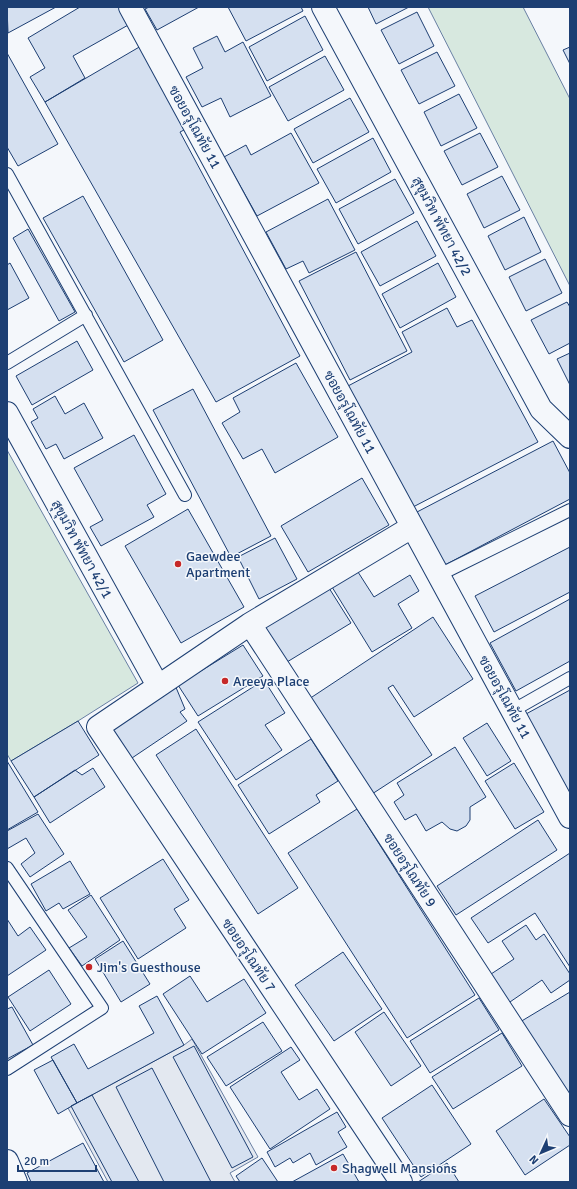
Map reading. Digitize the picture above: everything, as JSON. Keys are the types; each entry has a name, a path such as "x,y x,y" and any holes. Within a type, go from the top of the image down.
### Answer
{"street":[{"name":"ซอยอรุโณทัย 11","path":"130,7 570,817"},
{"name":"สุขุมวิท พัทยา 42/2","path":"323,7 541,409 570,437"},
{"name":"สุขุมวิท พัทยา 42/1","path":"7,413 158,686"},
{"path":"158,686 250,624 412,527"},
{"name":"ซอยอรุโณทัย 9","path":"250,624 570,1115"},
{"name":"ซอยอรุโณทัย 7","path":"158,686 98,727 401,1182"},
{"path":"7,1161 16,1182"}],"lane":[{"path":"7,174 11,192 86,315 185,495"},
{"path":"7,363 86,315"},
{"path":"439,575 570,510"},
{"path":"512,711 570,678"},
{"path":"7,868 102,1008 7,1069"}],"shaded area":[{"path":"428,7 523,7 570,99 570,286"},
{"path":"7,450 138,683 11,761 7,754"},
{"path":"192,1039 258,1157 230,1173 235,1182 108,1182 68,1108 184,1045"}],"building":[{"path":"7,7 56,7 8,33"},
{"path":"80,7 120,7 130,24 73,56 85,78 45,102 30,77 45,68 28,38"},
{"path":"149,7 199,7 157,30 145,9"},
{"path":"228,7 301,7 303,11 246,41"},
{"path":"368,7 409,7 376,24"},
{"path":"417,12 434,46 399,64 381,30"},
{"path":"305,16 323,50 267,81 249,47"},
{"path":"217,36 225,52 243,42 271,96 230,117 221,98 202,107 186,77 203,68 193,48"},
{"path":"141,46 188,128 180,132 300,356 216,402 45,102"},
{"path":"570,47 570,64 563,50"},
{"path":"437,52 455,86 419,104 401,70"},
{"path":"7,53 58,144 18,166 7,147"},
{"path":"325,56 344,90 288,121 269,87"},
{"path":"459,94 477,128 441,146 424,112"},
{"path":"350,98 369,132 313,163 294,129"},
{"path":"291,133 319,183 257,216 224,157 246,145 251,155"},
{"path":"480,133 498,167 462,185 444,151"},
{"path":"373,138 391,172 336,203 317,169"},
{"path":"502,176 520,210 484,228 467,194"},
{"path":"395,179 414,213 358,244 339,209"},
{"path":"83,196 163,340 124,362 43,218"},
{"path":"328,199 355,250 309,273 303,261 286,269 266,232"},
{"path":"524,217 541,252 505,270 488,236"},
{"path":"417,221 436,256 380,286 361,252"},
{"path":"28,229 75,312 59,321 13,238"},
{"path":"356,252 407,351 350,380 299,281"},
{"path":"545,259 562,293 526,311 509,277"},
{"path":"10,263 29,298 7,310 7,265"},
{"path":"438,263 456,297 400,328 382,294"},
{"path":"567,302 570,307 570,343 549,354 531,320"},
{"path":"447,308 457,327 472,320 538,442 413,507 348,386 412,352 402,332"},
{"path":"77,341 93,370 32,405 16,376"},
{"path":"570,353 570,385 557,359"},
{"path":"296,363 338,437 275,473 262,449 243,459 222,423 240,412 233,398"},
{"path":"193,389 271,536 231,557 153,410"},
{"path":"55,396 65,414 84,403 103,438 64,459 56,444 46,449 31,422 38,418 33,409"},
{"path":"134,435 166,494 147,505 154,517 101,546 90,527 103,520 74,468"},
{"path":"553,441 570,473 570,499 445,565 417,512"},
{"path":"362,478 389,525 308,572 281,526"},
{"name":"Gaewdee Apartment","path":"188,509 244,607 181,643 125,546"},
{"path":"275,538 297,579 259,599 238,557"},
{"path":"570,547 570,592 494,632 475,596"},
{"path":"358,572 374,597 410,575 419,591 398,604 412,628 372,652 332,587"},
{"path":"329,588 351,623 287,662 265,627"},
{"path":"570,599 570,661 516,691 490,643"},
{"path":"433,617 473,679 414,717 393,685 388,688 432,755 372,794 309,699"},
{"path":"243,645 263,676 198,716 178,685"},
{"path":"264,680 285,713 265,725 282,750 236,780 198,722"},
{"path":"175,685 185,709 180,712 187,721 129,760 109,729"},
{"path":"570,690 570,794 526,714"},
{"path":"78,721 99,755 34,797 11,761"},
{"path":"487,723 511,761 487,776 463,738"},
{"path":"196,729 298,888 258,914 156,755"},
{"path":"311,739 338,781 316,795 320,802 269,834 238,785"},
{"path":"455,747 486,797 470,807 470,820 466,826 457,831 450,829 442,822 426,831 416,814 405,820 394,802 404,795 397,783"},
{"path":"7,761 38,812 7,830"},
{"path":"514,763 544,812 515,829 485,781"},
{"path":"93,768 105,787 50,823 34,797 75,770 82,775"},
{"path":"357,809 475,995 407,1038 288,853"},
{"path":"38,814 64,854 30,877 21,864 35,853 26,838 7,849 7,831"},
{"path":"538,820 557,850 456,915 437,886"},
{"path":"570,853 570,967 535,913 488,943 471,918"},
{"path":"163,859 189,900 174,909 186,928 138,959 100,898"},
{"path":"70,861 90,894 63,909 59,903 46,911 31,884"},
{"path":"91,895 120,940 82,966 69,948 87,937 68,910"},
{"path":"7,919 18,936 30,927 46,950 7,976"},
{"path":"526,925 536,940 544,934 570,974 570,980 551,993 542,980 507,1004 488,976 514,959 502,941"},
{"path":"123,941 150,984 121,1002 95,959"},
{"path":"343,952 382,1009 334,1041 295,985"},
{"path":"49,970 71,1004 30,1031 8,997"},
{"path":"190,976 207,1002 244,979 266,1013 202,1054 163,994"},
{"path":"570,992 570,1100 520,1022"},
{"path":"157,996 184,1045 77,1103 51,1057 74,1044 88,1069 154,1033 139,1006"},
{"path":"479,998 499,1030 430,1073 410,1041"},
{"path":"12,1007 33,1045 7,1059 7,1009"},
{"path":"384,1012 421,1066 391,1086 355,1032"},
{"path":"263,1022 282,1051 226,1086 207,1057"},
{"path":"502,1033 522,1066 453,1109 432,1077"},
{"path":"194,1046 253,1157 232,1168 173,1057"},
{"path":"291,1047 300,1060 281,1072 299,1100 317,1089 330,1109 270,1149 230,1087"},
{"path":"53,1060 77,1103 58,1114 34,1070"},
{"path":"152,1068 211,1182 164,1182 116,1087"},
{"path":"432,1085 471,1144 421,1177 382,1118"},
{"path":"92,1095 139,1182 112,1182 71,1106"},
{"path":"544,1099 570,1137 570,1145 525,1175 496,1131"},
{"path":"337,1112 346,1127 338,1132 347,1147 316,1165 310,1153 293,1163 290,1158 275,1167 267,1152"},
{"path":"83,1143 104,1182 31,1182 27,1173"},
{"name":"Shagwell Mansions","path":"343,1154 359,1182 292,1182"},
{"path":"262,1158 278,1182 240,1182 236,1176"},
{"path":"447,1163 459,1182 418,1182"}],"place":[{"name":"Gaewdee Apartment","path":"178,564"},
{"name":"Areeya Place","path":"225,681"},
{"name":"Jim's Guesthouse","path":"89,967"},
{"name":"Shagwell Mansions","path":"334,1168"}]}
